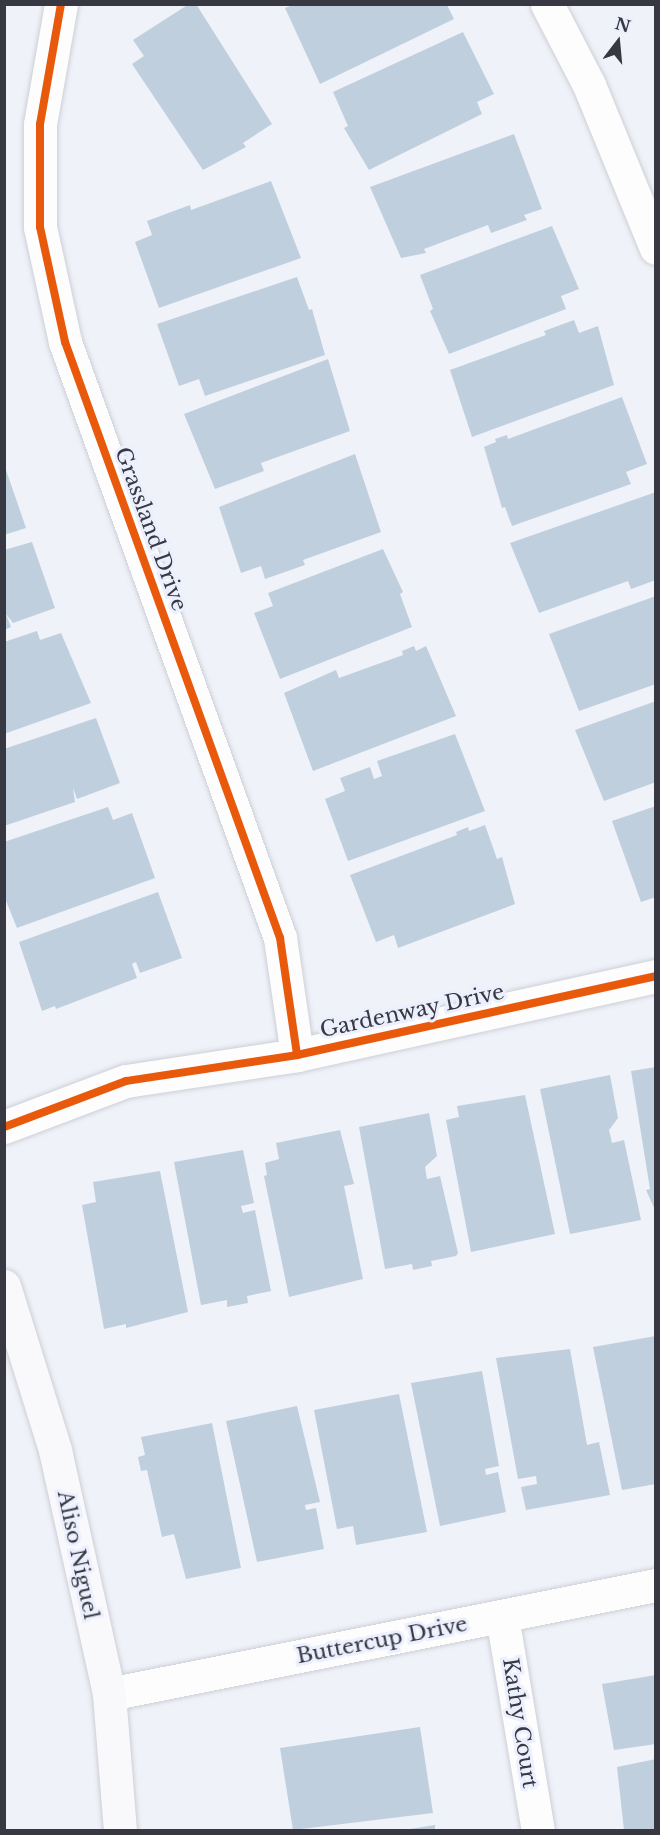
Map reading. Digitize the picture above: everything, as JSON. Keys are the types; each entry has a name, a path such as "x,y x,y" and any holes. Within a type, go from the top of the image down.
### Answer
{"street":[{"name":"Grassland Drive","path":"61,4 40,124 40,227 65,342 280,938 297,1055"},
{"path":"547,4 589,85 656,248"},
{"name":"Gardenway Drive","path":"4,1127 126,1082 297,1055 656,976"},
{"name":"Aliso Niguel","path":"4,1286 55,1450 109,1694 120,1830"},
{"name":"Buttercup Drive","path":"109,1694 656,1585"},
{"name":"Kathy Court","path":"502,1616 538,1830"}],"building":[{"path":"189,4 196,4 272,124 243,143 246,147 203,170 132,64 144,56 133,40"},
{"path":"293,5 447,5 454,19 320,84 285,8"},
{"path":"463,32 494,94 477,102 482,114 369,170 344,128 348,126 333,92"},
{"path":"514,134 542,209 524,215 527,220 491,233 488,225 424,249 426,253 401,258 370,187"},
{"path":"271,181 301,258 159,308 135,242 152,235 147,221 190,205 191,210"},
{"path":"552,226 579,289 561,296 566,309 449,354 430,311 433,309 420,275"},
{"path":"297,277 309,310 312,309 325,355 205,396 199,379 179,386 157,324"},
{"path":"574,320 579,333 598,326 614,385 472,437 450,370 546,335 544,331"},
{"path":"328,359 350,431 261,463 264,471 215,489 184,414"},
{"path":"622,397 647,464 626,472 631,484 512,526 505,507 502,508 484,447 496,442 495,439 507,435 508,439"},
{"path":"355,454 381,532 303,560 305,565 265,579 261,566 241,573 219,507"},
{"path":"4,468 26,528 4,535"},
{"path":"656,492 656,580 631,589 628,581 539,613 510,543"},
{"path":"32,542 55,608 13,623 6,614 11,627 4,630 4,550"},
{"path":"383,549 403,592 400,594 412,627 280,679 254,613 273,606 268,593"},
{"path":"656,596 656,684 579,711 549,634"},
{"path":"37,631 40,640 61,633 91,703 4,734 4,642"},
{"path":"414,646 416,651 426,646 456,716 313,771 284,693 336,670 339,678 403,655 402,651"},
{"path":"656,701 656,782 604,801 575,730"},
{"path":"96,718 120,783 77,799 73,788 75,802 4,826 4,749"},
{"path":"455,734 485,811 348,861 325,799 345,791 340,778 370,767 374,779 382,776 377,761"},
{"path":"656,806 656,897 641,902 612,821"},
{"path":"108,807 113,820 132,813 155,878 17,928 4,896 4,842"},
{"path":"485,825 497,859 502,857 515,904 398,948 394,935 376,942 350,875 457,835 456,832 468,827 469,831"},
{"path":"158,892 182,958 140,973 136,962 132,964 137,978 56,1009 55,1006 42,1011 19,942"},
{"path":"656,1067 655,1210 646,1190 650,1189 631,1071"},
{"path":"610,1075 618,1118 609,1130 612,1143 624,1140 641,1220 570,1234 540,1089"},
{"path":"525,1095 555,1234 471,1252 446,1120 459,1117 457,1106"},
{"path":"429,1113 437,1156 425,1167 427,1179 440,1176 458,1253 456,1256 431,1261 432,1266 413,1270 412,1264 385,1269 359,1127"},
{"path":"340,1130 354,1184 344,1186 363,1279 289,1297 264,1176 267,1175 265,1163 279,1159 276,1143"},
{"path":"243,1150 254,1203 241,1206 243,1213 255,1210 271,1291 247,1296 248,1303 227,1307 227,1300 201,1305 174,1162"},
{"path":"160,1171 188,1312 126,1328 126,1324 104,1329 82,1205 96,1202 93,1182"},
{"path":"656,1336 656,1484 622,1490 593,1347"},
{"path":"570,1349 587,1445 599,1442 610,1495 526,1510 521,1487 537,1484 536,1476 518,1479 496,1358"},
{"path":"482,1371 499,1466 485,1469 486,1475 498,1472 506,1512 440,1526 411,1383"},
{"path":"399,1394 427,1532 356,1545 353,1526 337,1529 314,1410"},
{"path":"297,1406 320,1502 305,1505 306,1510 316,1508 324,1549 257,1562 226,1421"},
{"path":"212,1423 241,1568 186,1579 174,1534 162,1537 147,1470 141,1471 138,1457 145,1455 141,1437"},
{"path":"656,1675 656,1744 614,1750 602,1684"},
{"path":"420,1727 433,1813 293,1830 280,1748"},
{"path":"656,1759 656,1830 624,1830 617,1767"},
{"path":"435,1825 435,1830 410,1830 410,1829"}],"cycle path":[{"path":"61,4 40,124 40,227 65,342 280,938 297,1055"},
{"path":"4,1127 126,1081 297,1055 656,976"}]}
